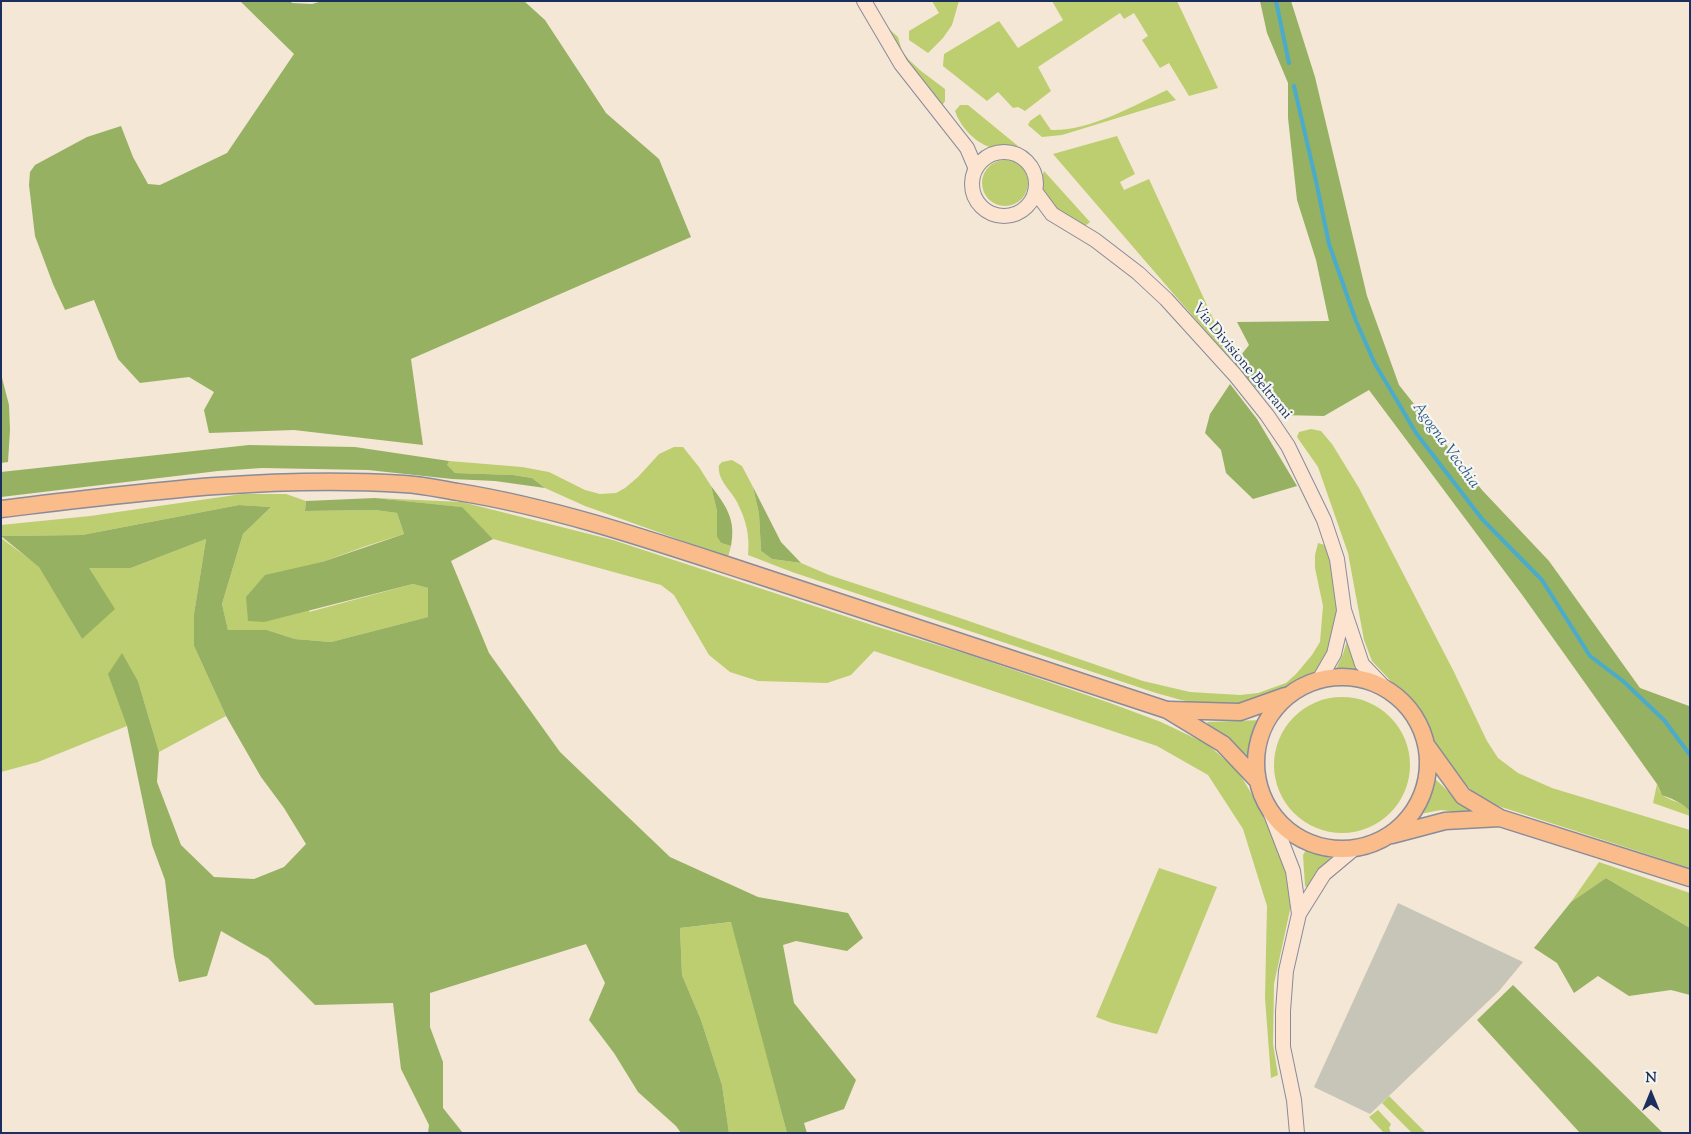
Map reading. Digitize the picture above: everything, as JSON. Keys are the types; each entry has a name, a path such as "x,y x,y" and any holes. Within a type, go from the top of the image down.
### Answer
{"main road":[{"path":"1,509 228,484 335,481 407,484 489,497 639,536 1167,710 1223,744 1257,780"},
{"path":"1500,818 1445,820 1355,848 1330,849 1306,842 1285,828 1268,809 1261,795 1257,780 1256,756 1261,733 1272,712 1289,695 1303,686 1319,680 1342,677 1366,680 1387,690 1406,704 1419,724 1427,746 1464,796 1500,818 1690,878"},
{"path":"1167,710 1240,712 1289,695"},
{"path":"1387,837 1407,820 1421,798 1428,772 1427,746"}],"street":[{"path":"864,1 901,64 967,148 976,169"},
{"path":"945,118 975,146 997,153 1014,154 1028,163 1035,179 1035,191 1029,202 1020,211 1011,215 992,213 983,208 973,191 972,179 976,169 987,157 997,153"},
{"name":"Via Divisione Beltrami","path":"1035,191 1052,214 1102,246 1138,273 1166,299 1235,375 1267,415 1288,446 1324,520 1337,559 1344,610 1362,664 1387,690"},
{"name":"Via Divisione Beltrami","path":"1020,211 1052,214"},
{"name":"Via Divisione Beltrami","path":"1319,680 1334,654 1344,610"},
{"path":"1268,809 1293,870 1299,914"},
{"path":"1297,1133 1294,1100 1283,1047 1286,971 1299,914 1324,874 1355,848"}],"shaded area":[{"path":"1398,903 1523,962 1499,991 1370,1114 1314,1087"}],"green space":[{"path":"240,1 290,1 292,3 312,4 322,1 524,1 545,20 606,113 659,159 691,237 411,359 423,445 294,430 209,433 204,410 214,392 189,377 140,383 118,359 94,300 65,310 35,236 29,185 30,172 35,165 87,137 121,126 133,157 148,184 160,185 227,153 294,54"},
{"path":"932,1 959,1 952,25 943,38 928,53 909,40 909,31 939,13"},
{"path":"1052,1 1177,1 1218,88 1189,96 1169,63 1160,68 1142,40 1148,36 1134,13 1124,19 1120,13 1038,67 1051,91 1025,111 1018,107 1013,108 998,92 987,101 943,66 944,54 999,21 1018,48 1063,20"},
{"path":"1260,1 1291,1 1315,77 1367,296 1399,385 1482,490 1549,561 1640,688 1689,706 1690,812 1681,804 1662,795 1657,784 1523,596 1369,390 1324,416 1281,415 1234,364 1249,345 1237,322 1329,321 1316,260 1297,200 1288,118 1288,83 1267,33"},
{"path":"882,23 898,37 902,51 909,60 945,89 945,101 942,106 913,73"},
{"path":"1167,90 1176,100 1062,135 1042,137 1028,125 1030,121 1040,114 1051,130 1081,126 1126,110"},
{"path":"960,105 968,105 1018,146 990,147 978,141 968,133 957,117 955,111"},
{"path":"1117,136 1135,174 1120,182 1124,190 1149,179 1234,364 1053,154"},
{"path":"1000,160 1010,160 1024,170 1028,183 1024,196 1018,202 1010,206 1000,206 986,196 982,188 982,178 992,164"},
{"path":"1044,171 1090,222 1084,227 1056,210 1045,198 1041,183"},
{"path":"1,374 9,405 10,430 8,462 1,463"},
{"path":"1230,384 1257,419 1297,486 1253,499 1226,473 1221,450 1205,433 1210,414"},
{"path":"1311,429 1321,431 1332,444 1359,488 1454,672 1487,741 1498,758 1518,773 1552,788 1690,830 1690,868 1495,805 1472,791 1452,769 1437,750 1420,712 1372,661 1364,640 1348,553 1318,467 1297,437 1299,432"},
{"path":"249,445 355,447 449,461 447,465 455,473 513,475 532,478 545,488 495,481 452,479 368,470 262,468 218,471 1,497 1,472"},
{"path":"674,447 683,447 711,486 717,511 717,537 721,543 731,546 728,557 585,506 545,488 532,478 513,475 455,473 446,465 449,461 522,467 549,472 585,490 600,494 616,493 638,477 659,454"},
{"path":"732,460 742,466 753,487 759,514 761,551 772,559 801,563 829,575 1143,681 1190,692 1240,695 1258,693 1286,683 1296,674 1320,642 1323,606 1315,568 1315,555 1318,543 1325,545 1337,593 1335,622 1329,647 1320,666 1310,676 1284,691 1253,701 1237,704 1208,705 1153,692 792,572 748,555 748,534 743,515 737,502 722,480 719,470 719,465 722,462"},
{"path":"711,486 729,514 732,529 731,546 721,543 717,537 717,511"},
{"path":"753,487 781,542 801,563 772,559 761,551 759,514"},
{"path":"242,494 286,494 306,501 305,511 375,510 397,513 404,534 322,562 309,612 413,584 428,588 428,617 331,642 295,639 267,630 228,630 222,604 243,534 271,507 239,505 82,535 1,536 1,525 90,516"},
{"path":"375,498 462,502 613,540 875,626 970,655 1110,703 1161,722 1207,744 1238,771 1267,820 1282,851 1293,896 1274,984 1273,1044 1278,1075 1271,1078 1265,998 1267,906 1243,829 1208,775 1157,746 874,651 851,675 827,683 758,681 730,672 709,655 674,595 661,585 493,539 461,507"},
{"path":"375,498 462,507 493,539 451,561 489,653 560,752 670,857 758,897 848,913 863,938 847,951 796,941 783,945 794,1003 856,1080 844,1109 804,1123 807,1133 787,1133 731,922 680,928 682,975 701,1020 722,1085 729,1133 681,1133 676,1126 638,1092 614,1053 589,1020 605,983 586,944 430,993 430,1027 443,1062 443,1108 463,1133 428,1133 429,1125 401,1069 393,1003 315,1005 268,958 221,931 207,976 179,982 174,957 165,880 152,845 127,726 108,674 122,653 138,681 159,752 157,782 181,845 214,877 254,879 284,867 306,844 284,808 261,777 226,716 194,646 194,614 206,539 131,568 89,568 115,609 82,639 39,567 1,536 82,535 239,505 271,507 243,534 222,604 228,630 267,630 295,639 331,642 428,617 428,588 413,584 264,622 248,621 246,597 265,575 322,562 404,534 397,513 375,510 305,511 306,501"},
{"path":"1,538 39,566 82,639 89,568 131,568 206,539 194,614 194,646 226,716 159,752 138,681 122,654 127,726 38,762 1,772"},
{"path":"1347,641 1360,675 1333,675 1343,654"},
{"path":"1342,697 1368,702 1390,717 1405,739 1410,765 1405,791 1390,813 1368,828 1342,833 1316,828 1294,813 1279,791 1274,765 1279,739 1294,717 1316,702"},
{"path":"1262,720 1252,746 1250,759 1226,737 1208,725 1207,722"},
{"path":"1432,776 1454,797 1476,812 1472,814 1441,810 1420,814 1426,803"},
{"path":"1657,784 1666,798 1684,805 1689,811 1690,816 1653,803"},
{"path":"1306,850 1331,858 1316,873 1308,888 1305,886 1303,855"},
{"path":"1599,862 1690,893 1690,928 1606,878 1571,902"},
{"path":"1159,868 1217,887 1157,1034 1096,1017"},
{"path":"1606,878 1690,928 1690,995 1671,990 1629,996 1598,976 1574,993 1557,963 1534,948 1571,902"},
{"path":"732,922 787,1133 729,1133 722,1085 701,1020 682,975 680,928"},
{"path":"1513,985 1663,1133 1580,1133 1477,1020"},
{"path":"1389,1096 1426,1133 1412,1133 1382,1103"},
{"path":"1378,1110 1391,1124 1389,1128 1391,1133 1384,1133 1369,1117"}],"waterway":[{"name":"Agogna Vecchia","path":"1276,1 1289,63"},
{"name":"Agogna Vecchia","path":"1294,86 1329,244 1356,321 1375,364 1416,433 1482,519 1542,580 1590,656 1623,681 1664,720 1690,755"}]}
